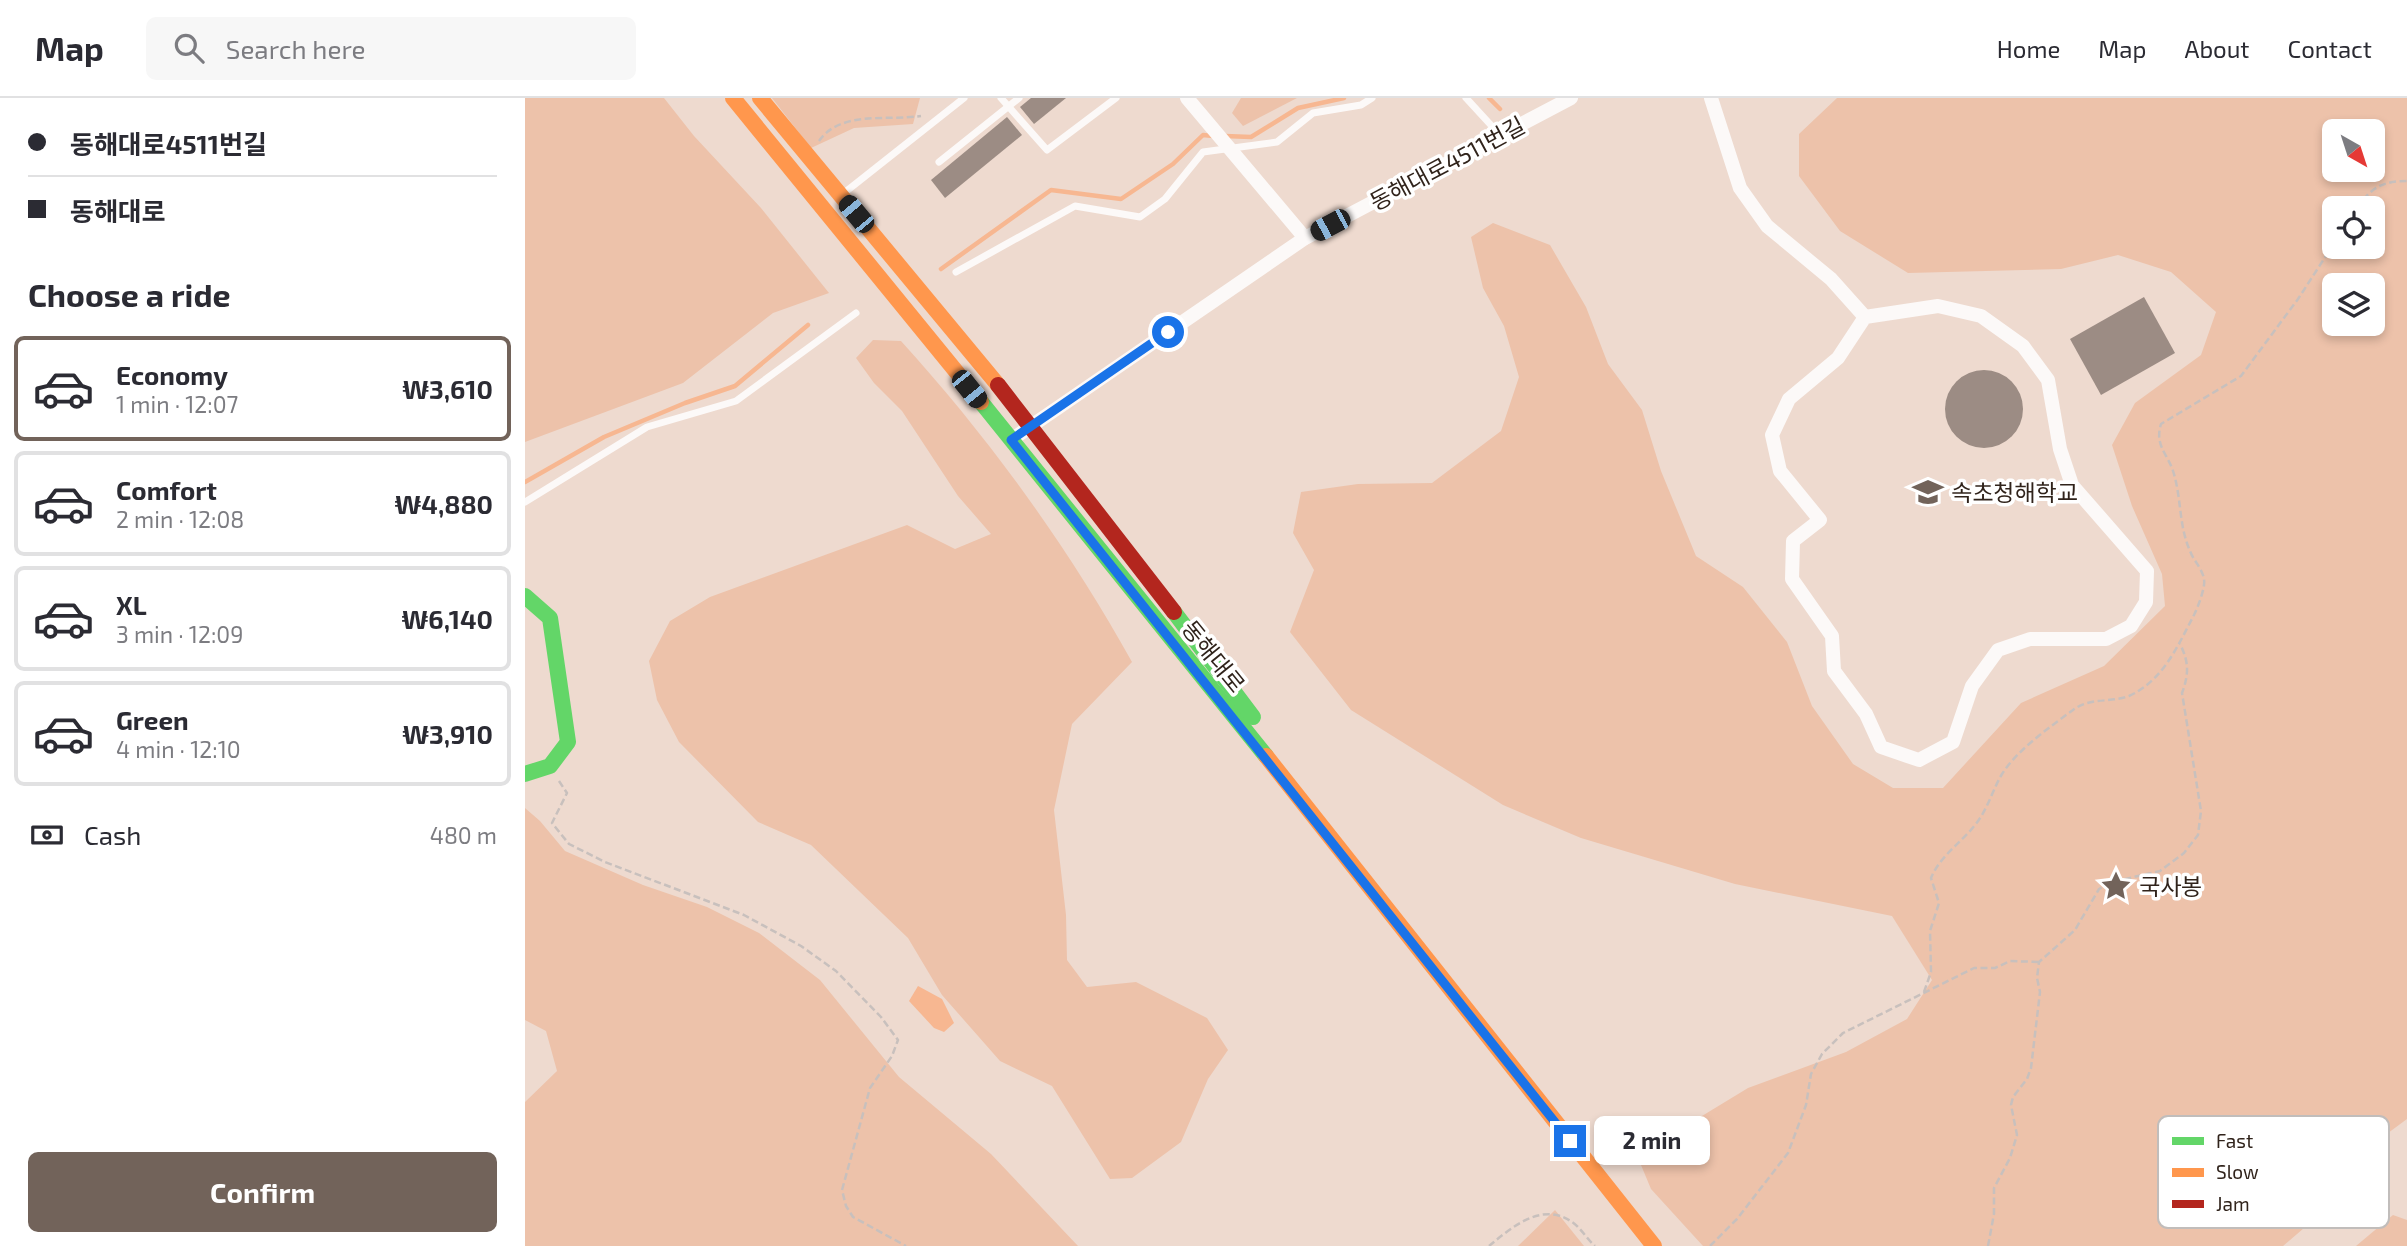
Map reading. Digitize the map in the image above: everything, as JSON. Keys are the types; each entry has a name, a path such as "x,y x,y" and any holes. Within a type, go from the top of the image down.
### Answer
{"main road":[{"name":"동해대로","path":"733,98 1317,820 1654,1246"},
{"name":"동해대로","path":"760,98 1031,425 1274,744 1667,1246"},
{"path":"525,596 550,618 568,742 549,766 525,774"}],"street":[{"name":"동해대로4511번길","path":"1011,440 1305,238 1571,98"},
{"path":"1711,98 1740,188 1767,226 1831,279 1865,317"},
{"path":"1192,103 1305,238"},
{"path":"1938,306 1982,316 2023,346 2048,380 2060,449 2072,485 2147,571 2146,602 2131,626 2118,633 2106,639 2030,639 1998,650 1972,686 1953,741 1919,760 1881,747 1866,714 1834,671 1832,636 1792,579 1794,541 1820,520 1780,471 1772,435 1789,399 1838,358 1865,317 1938,306"}],"lane":[{"path":"841,196 964,98"},
{"path":"1001,98 1048,150 1116,98"},
{"path":"939,162 1019,98"},
{"path":"956,272 1075,206 1140,217 1165,199 1203,152 1277,142 1313,113 1361,105 1372,98"},
{"path":"1466,98 1500,135"},
{"path":"525,502 647,427 736,401 856,313"}],"path":[{"path":"812,161 823,136 844,123 924,116"},
{"path":"2365,196 2379,185 2407,181"},
{"path":"1924,992 1931,972 1930,931 1939,903 1931,878 1938,864 1982,817 2002,774 2014,758 2076,707 2129,696 2155,678 2173,658 2180,644 2205,583 2201,569 2190,553 2179,515 2179,497 2172,468 2160,448 2157,436 2161,424 2241,376 2324,259"},
{"path":"1988,1246 1993,1224 1994,1188 2010,1158 2017,1135 2011,1105 2031,1068 2040,992 2037,978 2039,962 2075,930 2099,890 2112,882 2160,871 2184,853 2198,835 2201,811 2182,693 2187,680 2187,659 2180,644"},
{"path":"549,766 567,793 552,822 569,844 605,862 744,915 801,946 835,971 881,1017 898,1040 892,1056 876,1076 864,1103 856,1147 843,1183 842,1198 853,1217 861,1223 906,1246"},
{"path":"1710,1246 1737,1219 1789,1153 1806,1105 1811,1074 1822,1054 1843,1033 1975,968 1995,968 2010,961 2039,962"},
{"path":"1489,1246 1527,1218 1547,1215 1574,1223 1595,1246"}],"shaded area":[{"path":"525,98 664,98 694,136 761,208 829,293 773,313 683,383 525,442"},
{"path":"772,98 920,98 913,124 854,128 811,148"},
{"path":"1241,98 1297,98 1243,126 1232,113"},
{"path":"1837,98 2407,98 2407,1119 2389,1132 2389,1116 2158,1116 2158,1228 2304,1228 2283,1246 1703,1246 1651,1189 1641,1165 1697,1119 1748,1088 1846,1052 1907,1019 1932,980 1892,916 1735,884 1581,838 1503,805 1351,710 1290,632 1314,570 1293,533 1301,492 1358,484 1432,483 1501,431 1519,377 1504,326 1483,288 1471,237 1493,223 1550,245 1586,307 1608,364 1642,410 1661,471 1696,556 1743,587 1787,642 1812,706 1853,764 1893,788 1943,788 2021,703 2104,666 2165,606 2162,574 2132,506 2112,445 2135,403 2201,355 2216,312 2171,272 2118,255 2061,269 1908,273 1840,231 1799,176 1799,134"},
{"path":"873,340 901,341 966,416 1054,536 1132,662 1072,724 1054,810 1066,915 1067,960 1087,987 1136,982 1207,1018 1228,1050 1208,1079 1181,1142 1132,1178 1110,1179 1052,1086 1000,1061 942,995 908,938 811,845 758,822 679,742 657,700 649,661 670,621 710,597 907,525 955,549 991,534 958,496 902,411 874,383 856,358"},
{"path":"525,808 540,821 565,851 643,885 707,907 759,933 820,980 899,1077 991,1154 1078,1246 525,1246 525,1102 557,1071 546,1031 525,1020"},
{"path":"918,986 942,999 954,1023 944,1032 934,1028 909,1001"},
{"path":"1555,1210 1584,1246 1518,1246"},
{"path":"2393,1215 2407,1220 2407,1246 2356,1246 2377,1228 2389,1228 2389,1218"}],"building":[{"path":"1031,98 1066,98 1034,124 1020,107"},
{"path":"1007,117 1022,135 945,198 931,180"},
{"path":"2144,297 2175,353 2101,395 2070,339"},
{"path":"1984,370 1999,373 2016,387 2023,409 2020,424 2006,441 1984,448 1969,445 1952,431 1945,409 1948,394 1962,377"}],"waterway":[{"path":"1225,136 1251,137 1298,108 1344,98"},
{"path":"1489,98 1500,109"},
{"path":"941,269 1051,190 1121,199 1173,164 1203,135 1213,136"},
{"path":"525,482 604,437 685,403 735,386 808,325"}],"traffic: fast":[{"path":"981,402 1266,756"},
{"path":"525,596 550,618 568,742 550,766 525,774"},
{"path":"1174,612 1253,717"}],"traffic: slow":[{"path":"733,98 981,402"},
{"path":"760,98 998,385"},
{"path":"1266,756 1654,1246"}],"traffic: jam":[{"path":"998,385 1174,612"}],"place":[{"name":"속초청해학교","path":"1928,492"},
{"name":"국사봉","path":"2116,886"}],"route":[{"path":"1168,332 1011,440 1317,820 1570,1141"}]}
